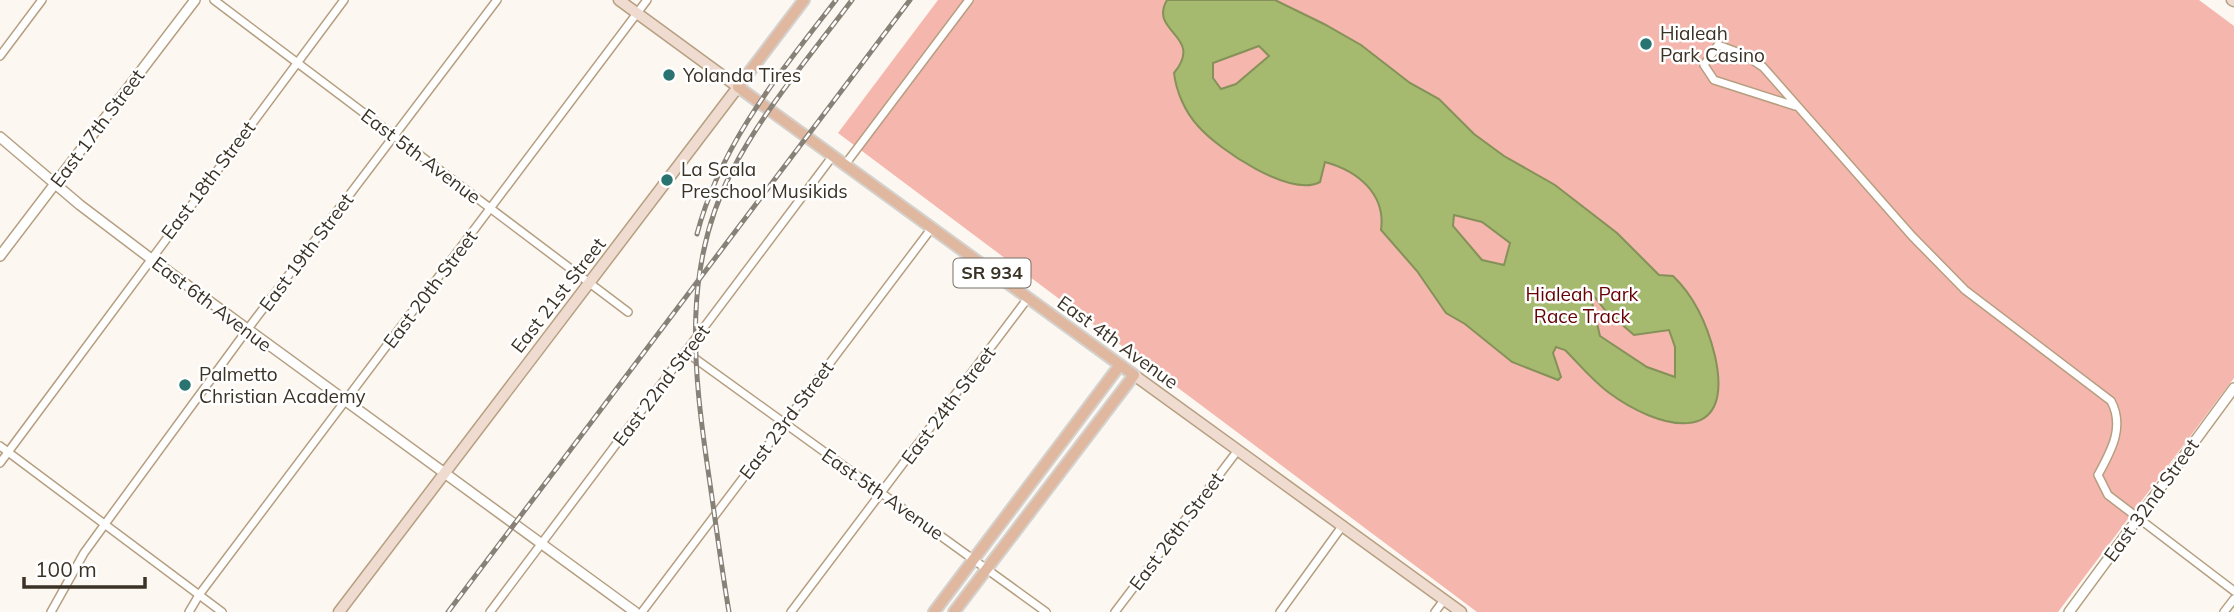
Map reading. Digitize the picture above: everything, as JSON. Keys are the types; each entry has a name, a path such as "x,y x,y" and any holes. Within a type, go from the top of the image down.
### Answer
{"main road":[{"name":"East 4th Avenue","path":"619,0 1461,612"},
{"name":"East 21st Street","path":"339,612 804,0"},
{"path":"934,612 1120,365"},
{"path":"954,612 1134,375"}],"street":[{"path":"0,56 42,0"},
{"name":"East 17th Street","path":"0,256 195,0"},
{"name":"East 5th Avenue","path":"214,0 628,312"},
{"name":"East 18th Street","path":"0,463 4,449 344,0"},
{"name":"East 19th Street","path":"51,612 84,553 105,524 247,330 497,0"},
{"name":"East 20th Street","path":"189,612 199,594 647,0"},
{"path":"844,166 969,0"},
{"path":"1795,106 1714,80 1704,65 1709,55 1718,45 1745,55 1763,67 1795,106 1965,289 2111,401 2118,414 2117,430 2098,475 2108,495 2234,591"},
{"name":"East 6th Avenue","path":"0,137 150,258 442,474 635,612"},
{"name":"East 22nd Street","path":"490,612 832,157"},
{"name":"East 23rd Street","path":"642,612 931,229"},
{"name":"East 24th Street","path":"791,612 1028,298"},
{"name":"East 5th Avenue","path":"686,352 1046,612"},
{"name":"East 32nd Street","path":"2069,612 2234,388"},
{"path":"4,449 222,612"},
{"name":"East 26th Street","path":"1115,612 1238,450"},
{"path":"1280,612 1343,525"},
{"path":"2224,612 2234,599"},
{"path":"1436,612 1444,600"}],"green space":[{"name":"Hialeah Park Race Track","path":"938,0 2199,0 2234,26 2234,378 2058,612 1477,612 838,133"}],"shaded area":[{"path":"1167,0 1275,0 1361,45 1410,83 1439,99 1474,134 1504,156 1555,185 1617,233 1659,275 1673,276 1681,284 1700,313 1715,356 1718,386 1714,406 1703,418 1688,423 1669,422 1648,415 1608,392 1565,350 1556,347 1553,353 1561,377 1558,380 1512,362 1465,324 1446,313 1417,271 1381,230 1379,205 1359,178 1325,162 1320,182 1307,185 1291,183 1255,169 1237,158 1198,126 1185,108 1177,87 1174,73 1182,60 1183,50 1164,20 1163,11","holes":["1259,46 1269,56 1236,84 1221,89 1213,78 1213,63","1454,215 1482,222 1510,243 1504,265 1482,260 1453,226","1589,290 1605,310 1634,335 1669,330 1675,347 1675,377 1647,367 1600,336"]}],"railway":[{"path":"697,234 721,169 754,110 836,0"},
{"path":"729,612 698,393 696,317 705,242 717,205 746,146 789,82 852,0"},
{"path":"448,612 910,0"}],"place":[{"name":"Hialeah Park Casino","path":"1646,44"},
{"name":"Yolanda Tires","path":"669,75"},
{"name":"La Scala Preschool Musikids","path":"667,180"},
{"name":"Palmetto Christian Academy","path":"185,385"}]}
